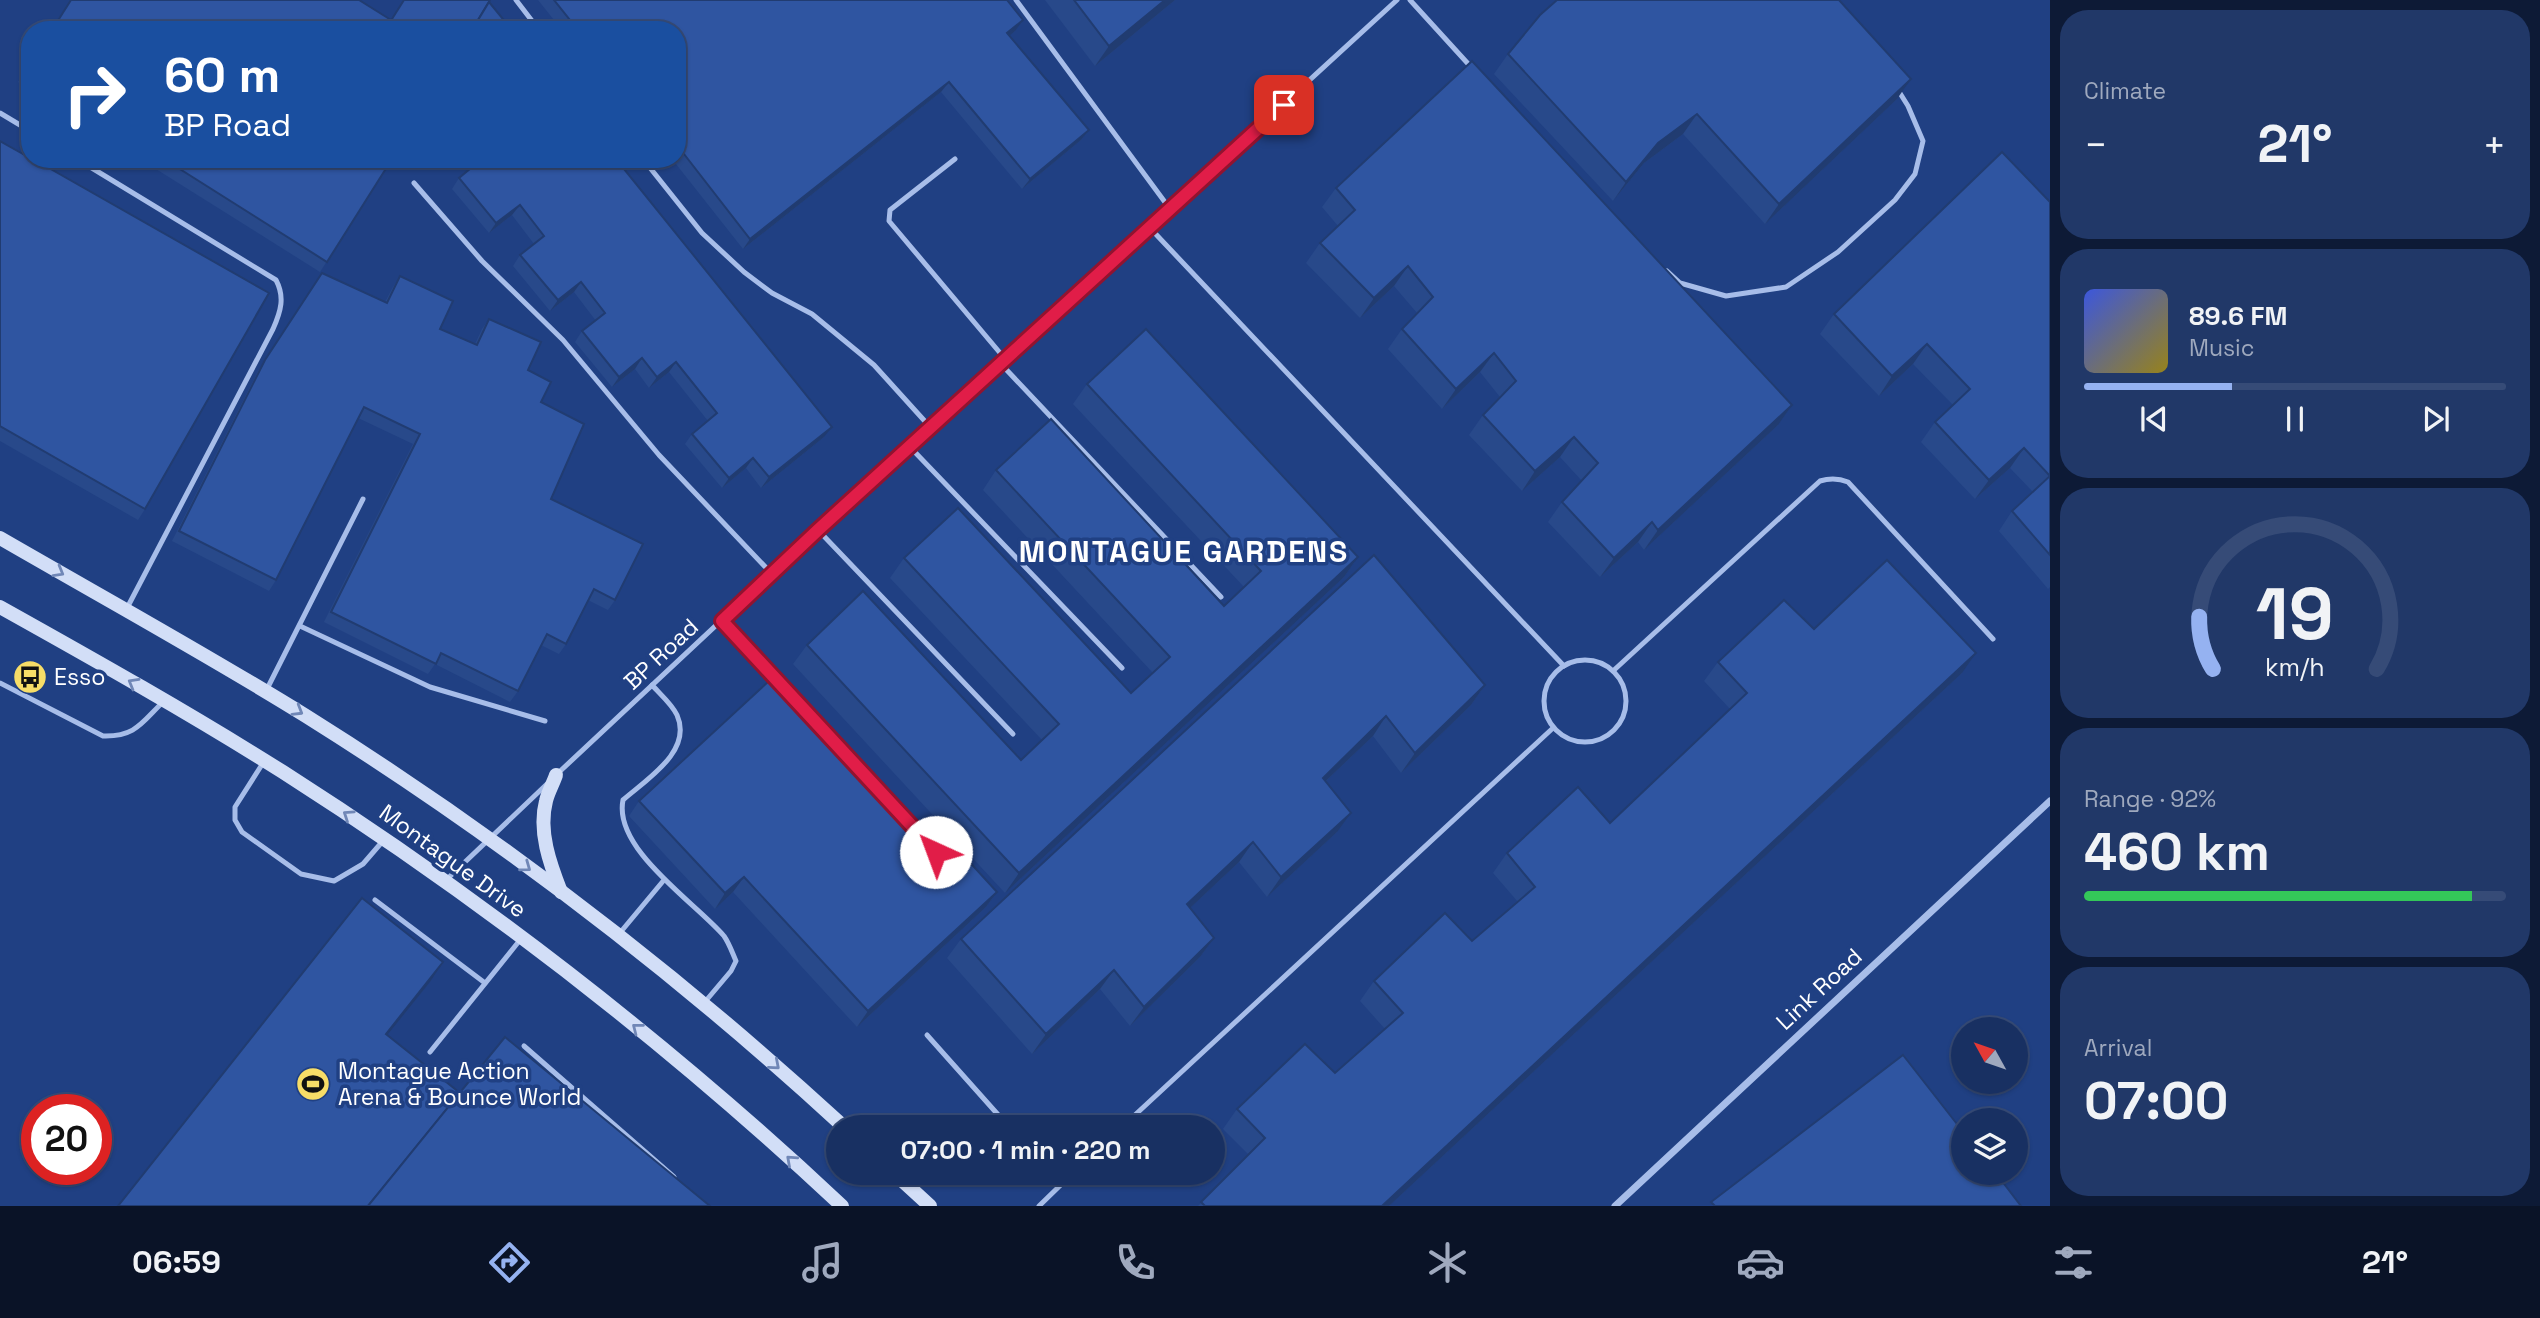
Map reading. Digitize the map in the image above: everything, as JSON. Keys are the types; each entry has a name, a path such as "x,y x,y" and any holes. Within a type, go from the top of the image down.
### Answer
{"main road":[{"name":"Montague Drive","path":"0,538 349,743 618,935 703,1004 830,1115"},
{"name":"Montague Drive","path":"0,607 265,761 445,881 691,1070 838,1204"},
{"path":"556,775 545,802 544,833 550,864 561,893"},
{"path":"907,1185 930,1206"}],"street":[{"name":"Link Road","path":"1615,1206 2050,801"}],"lane":[{"path":"516,0 532,21"},
{"path":"1016,0 1170,209"},
{"name":"BP Road","path":"445,881 818,530 1397,0"},
{"path":"1410,0 1474,71"},
{"path":"1661,265 1681,283 1726,296 1786,287 1838,252 1895,200 1915,174 1923,141 1908,106 1896,88"},
{"path":"0,113 21,126"},
{"path":"956,159 890,211 889,221 1006,359"},
{"path":"92,168 276,280 282,291 276,322 126,610"},
{"path":"650,168 702,233 727,257 772,293 812,314 874,365 931,428"},
{"path":"414,183 482,261 563,340 659,455 772,573"},
{"path":"1150,228 1564,666"},
{"path":"1000,364 1221,597"},
{"path":"910,447 1122,668"},
{"path":"1613,671 1820,481 1828,478 1848,482 1993,639"},
{"path":"265,692 363,499"},
{"path":"818,530 1013,734"},
{"path":"722,621 936,852"},
{"path":"300,626 430,687 545,721"},
{"path":"1591,660 1613,671 1624,686 1627,700 1625,715 1618,727 1607,737 1579,743 1565,738 1553,728 1546,717 1546,688 1553,676 1564,666 1591,660"},
{"path":"0,683 103,736 132,732 164,701"},
{"path":"652,685 676,712 682,732 677,750 622,800 620,812 639,848 664,880 724,937 736,961 731,971 703,1004"},
{"path":"1135,1115 1553,728"},
{"path":"265,761 234,807 234,820 242,832 301,874 334,881 363,864 384,839"},
{"path":"618,935 664,880"},
{"path":"375,900 485,983"},
{"path":"430,1052 522,938"},
{"path":"927,1035 998,1115"},
{"path":"524,1046 678,1180"},
{"path":"1039,1206 1060,1185"}],"building":[{"path":"71,0 359,0 391,20 390,21 58,21"},
{"path":"404,0 490,0 477,21 391,21"},
{"path":"554,0 1007,0 1023,20 1007,33 1089,130 1030,179 949,82 750,239 686,157 686,21 571,21"},
{"path":"1074,0 1165,0 1109,46"},
{"path":"1557,0 1839,0 1911,79 1779,204 1697,114 1658,143 1626,182 1508,54 1540,15"},
{"path":"489,2 505,21 477,21"},
{"path":"1472,61 1792,405 1658,530 1652,522 1614,558 1562,502 1598,463 1574,437 1535,471 1483,415 1516,381 1494,353 1456,389 1402,329 1433,297 1408,266 1374,298 1320,243 1355,210 1336,188"},
{"path":"0,141 21,153 21,168 49,168 269,293 145,509 0,426"},
{"path":"2002,152 2050,202 2050,476 2024,448 1989,480 1935,422 1970,389 1927,344 1892,376 1834,314"},
{"path":"178,168 386,168 327,262"},
{"path":"471,168 623,168 832,427 769,477 753,458 729,478 692,434 717,413 676,362 657,377 642,358 619,377 582,331 605,313 581,282 558,300 520,255 544,236 520,205 496,223 459,178"},
{"path":"322,273 387,303 400,276 453,301 440,329 477,345 489,319 541,342 528,370 551,382 541,402 584,424 551,499 643,544 615,600 594,589 566,644 547,634 518,691 441,653 436,664 331,612 420,434 364,407 276,580 179,531 265,360"},
{"path":"1146,329 1358,557 1019,873 807,645 863,591 1021,760 1059,724 904,558 958,508 1131,693 1170,657 996,470 1051,419 1224,606 1261,571 1087,384"},
{"path":"2050,476 2050,555 2012,511"},
{"path":"1374,555 1485,685 1415,753 1386,716 1323,778 1351,813 1281,877 1253,842 1187,904 1214,938 1144,1007 1114,970 1046,1034 961,939"},
{"path":"1887,560 1976,653 1382,1206 1205,1206 1201,1202 1218,1185 1225,1185 1225,1178 1265,1138 1237,1109 1305,1044 1335,1073 1403,1013 1374,981 1445,913 1472,941 1535,887 1507,853 1578,787 1610,823 1747,693 1718,662 1784,600 1814,629"},
{"path":"769,681 934,861 953,844 997,892 868,1011 744,877 725,893 639,801"},
{"name":"Montague Action Arena & Bounce World","path":"362,898 443,962 386,1034 460,1093 368,1206 118,1206"},
{"path":"505,1037 710,1206 368,1206"},
{"path":"1903,1055 1951,1116 1951,1185 2005,1185 2021,1206 1715,1206 1711,1202"}],"place":[{"name":"Esso","path":"30,677"},
{"name":"Montague Action Arena & Bounce World","path":"313,1084"}],"district":[{"name":"MONTAGUE GARDENS","path":"1184,551"}],"route":[{"path":"936,852 722,621 818,530 1284,105"}]}
